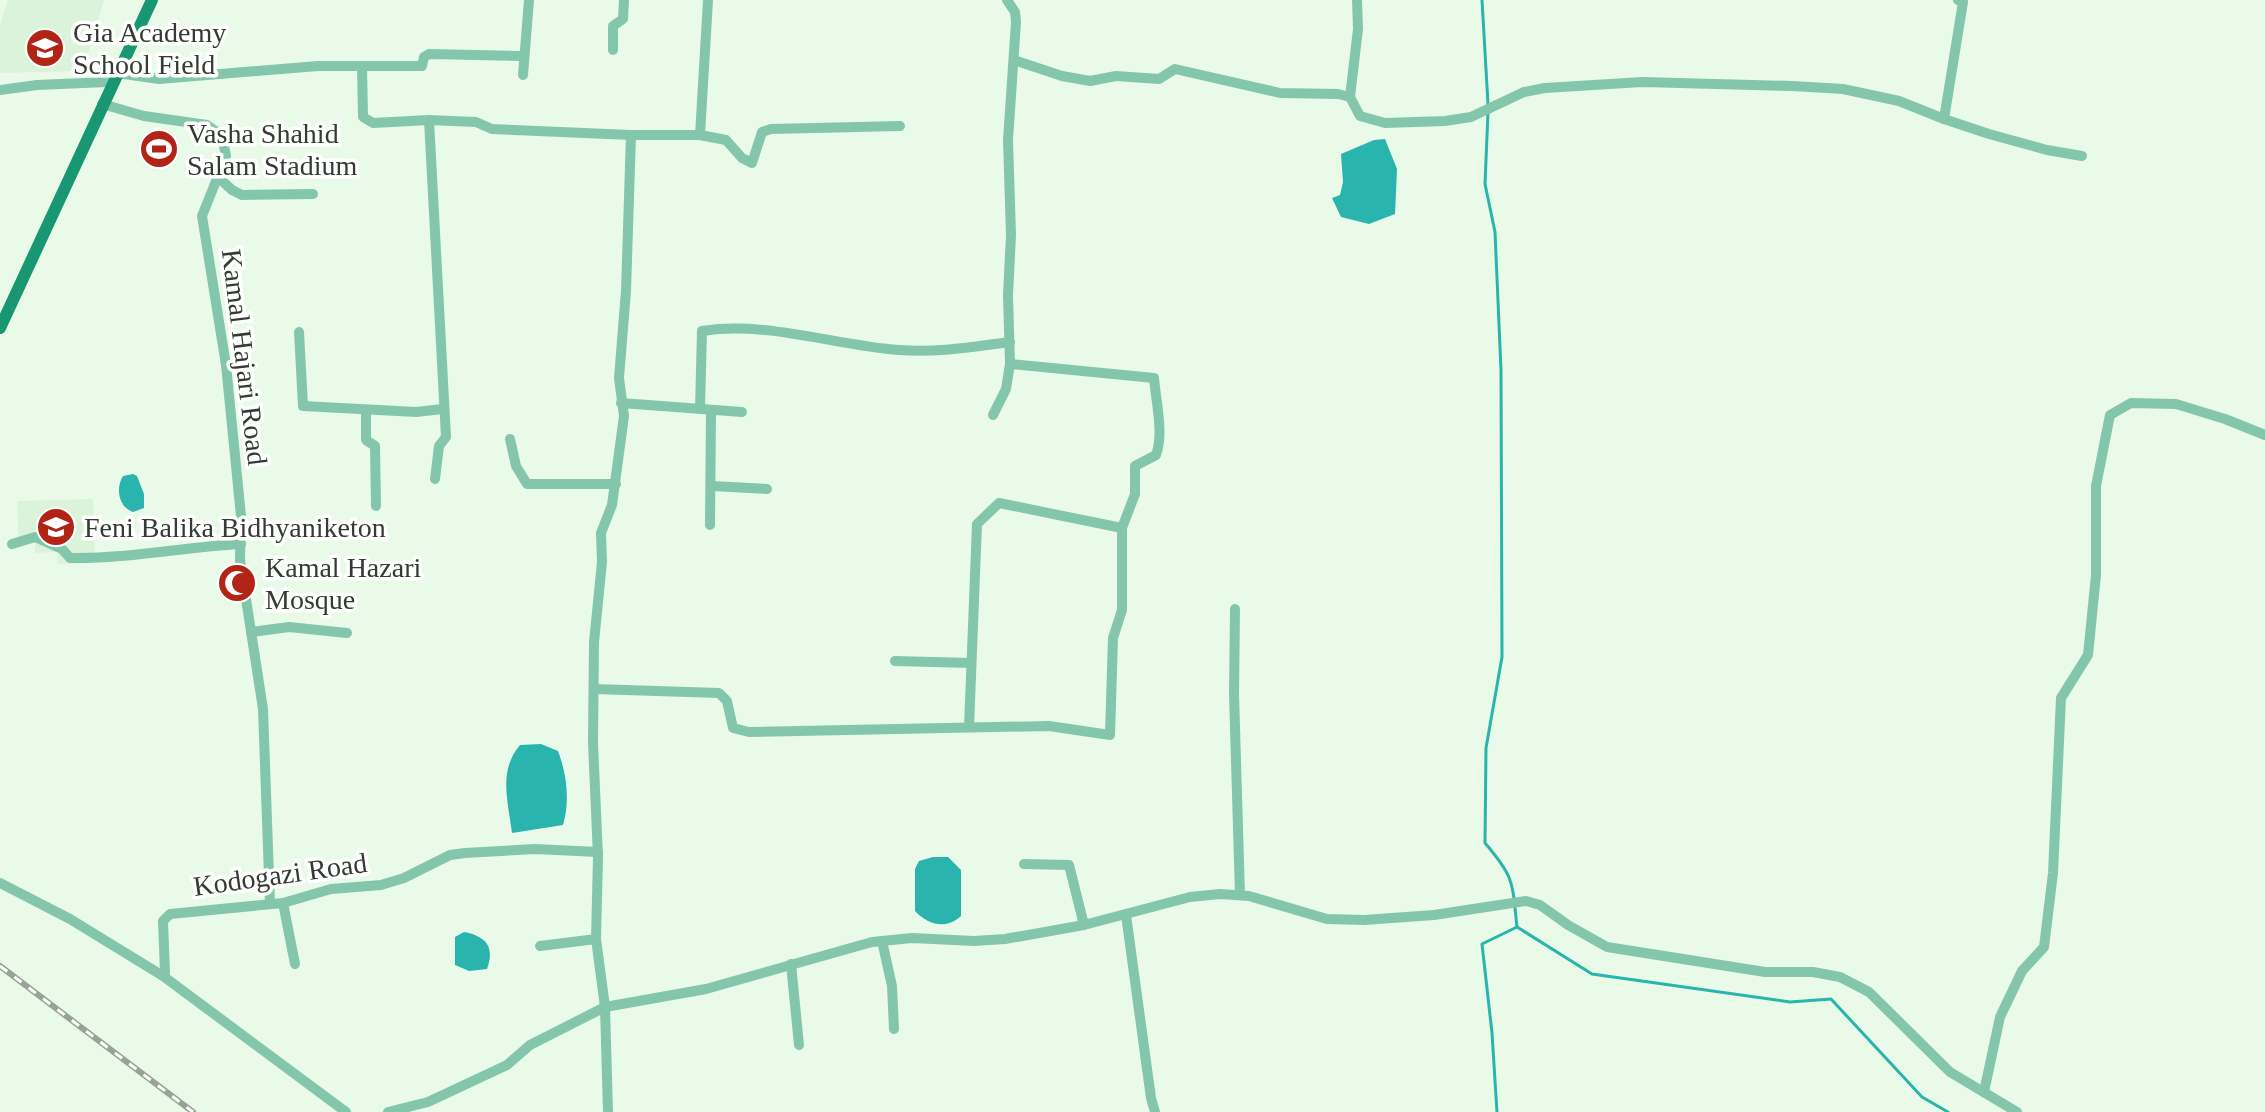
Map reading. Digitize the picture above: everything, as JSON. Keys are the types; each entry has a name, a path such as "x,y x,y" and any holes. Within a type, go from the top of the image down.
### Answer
{"main road":[{"path":"0,306 145,0"},
{"path":"0,328 152,0"}],"street":[{"path":"523,75 529,0"},
{"path":"613,50 613,26 623,19 624,0"},
{"path":"700,135 708,0"},
{"path":"993,415 1006,389 1010,364 1008,140 1016,22 1015,12 1007,0"},
{"path":"1357,0 1358,29 1350,97 1360,116 1385,123 1471,117 1524,92 1545,88 1642,82 1792,86 1843,89 1899,101 1944,119 2047,150 2082,156"},
{"path":"1944,119 1961,1"},
{"path":"117,73 159,79 286,68 422,66 424,57 429,54 523,56"},
{"path":"1014,60 1062,76 1090,81 1116,76 1159,79 1175,69 1280,93 1350,97"},
{"path":"362,67 363,117 367,121 429,120 476,122 492,129 700,135 726,140 742,158 752,163 762,132 771,129 900,126"},
{"path":"0,90 107,82"},
{"name":"Kamal Hajari Road","path":"102,104 144,116 207,125 223,141 226,156 202,216 232,418 241,516 240,560 266,738 270,904"},
{"path":"429,120 446,437 439,446 435,479"},
{"path":"608,1112 605,1007 596,939 598,852 594,689 601,533 612,505 624,416 619,378 626,291 631,135"},
{"path":"218,177 242,195 313,194"},
{"path":"710,525 712,486 702,331 723,328 766,332 899,350 949,349 1010,342"},
{"path":"299,332 302,406 416,412 443,409"},
{"path":"594,689 719,693 727,701 733,728 749,732 1049,726 1110,735 1113,638 1122,610 1122,528 1135,494 1135,466 1156,455 1162,438 1156,416 1154,378 1010,364"},
{"path":"621,403 742,412"},
{"path":"1984,1092 2000,1017 2022,971 2044,947 2053,873 2061,698 2088,655 2096,575 2096,486 2110,415 2131,403 2176,404 2265,435"},
{"path":"366,410 366,440 374,445 376,454 376,506"},
{"path":"510,439 516,466 527,484 616,484"},
{"path":"712,486 767,489"},
{"path":"969,727 977,524 999,503 1122,528"},
{"path":"12,544 35,537 62,549 70,558 95,558 138,556 190,546 241,544"},
{"path":"1235,609 1234,694 1240,895"},
{"path":"251,632 289,627 347,633"},
{"path":"895,661 971,663"},
{"name":"Kodogazi Road","path":"163,976 165,917 283,903 331,889 381,885 404,878 450,855 535,849 598,852"},
{"path":"1024,864 1069,865 1084,925"},
{"path":"0,883 70,919 163,976 346,1112"},
{"path":"388,1112 428,1102 507,1065 530,1045 605,1007 706,989 882,941 912,938 1005,939 1084,925 1190,897 1220,894 1240,895 1327,919 1434,915 1526,901 1540,905 1607,947 1765,972 1813,972 1840,977 1869,992 1950,1072 2017,1112"},
{"path":"283,903 295,964"},
{"path":"1126,915 1155,1112"},
{"path":"540,946 596,939"},
{"path":"882,941 892,986 894,1029"},
{"path":"791,964 799,1045"}],"shaded area":[{"name":"Gia Academy School Field","path":"8,0 104,0 83,71 0,73 0,25"},
{"name":"Feni Balika Bidhyaniketon","path":"93,499 95,563 58,564 57,552 35,553 35,543 19,543 17,501"}],"water":[{"path":"1385,139 1397,169 1395,214 1369,224 1341,217 1332,198 1340,195 1343,182 1341,154 1374,140"},
{"path":"123,476 137,476 144,494 144,508 133,512 124,506 119,492"},
{"path":"541,744 558,751 561,760 567,798 563,825 512,833 506,787 509,765 520,745"},
{"path":"948,857 961,870 961,916 949,923 931,922 915,911 915,869 919,861"},
{"path":"464,932 478,936 487,944 490,954 487,969 469,971 455,965 455,937"}],"waterway":[{"path":"1482,0 1488,104"},
{"path":"1488,112 1485,184 1495,232 1501,370 1502,657 1486,748 1485,843 1507,873 1517,927"},
{"path":"1497,1112 1482,944 1517,927 1592,974 1790,1002 1831,999 1922,1097 1948,1112"}],"railway":[{"path":"0,966 193,1112"}],"place":[{"name":"Gia Academy School Field","path":"45,48"},
{"name":"Vasha Shahid Salam Stadium","path":"159,149"},
{"name":"Feni Balika Bidhyaniketon","path":"56,527"},
{"name":"Kamal Hazari Mosque","path":"237,583"}]}
